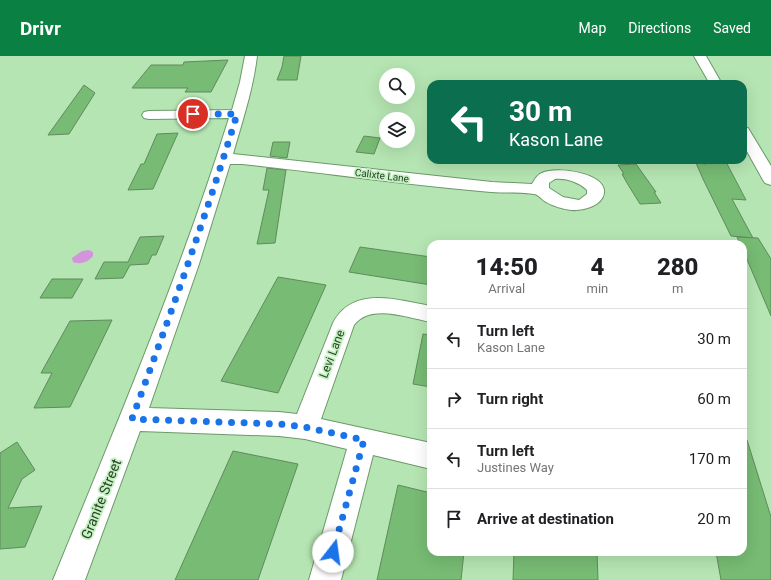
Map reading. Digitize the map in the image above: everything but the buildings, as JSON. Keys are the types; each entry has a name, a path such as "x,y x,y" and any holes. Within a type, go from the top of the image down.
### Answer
{"street":[{"name":"Granite Street","path":"69,580 132,419 193,253 237,114 249,70 251,56"},
{"path":"700,56 714,80"},
{"path":"148,115 237,114"},
{"path":"747,138 771,180"},
{"name":"Calixte Lane","path":"224,158 492,188 541,189"},
{"name":"Levi Lane","path":"305,427 344,323 353,313 372,306 427,313"},
{"path":"132,419 248,422 305,427 427,455"},
{"path":"325,580 364,440"}],"shaded area":[{"path":"89,250 93,252 93,256 89,260 82,263 73,262 72,258 82,251"}],"route":[{"path":"193,114 237,114 214,193 132,419 279,424 305,427 364,440 333,552"}]}
